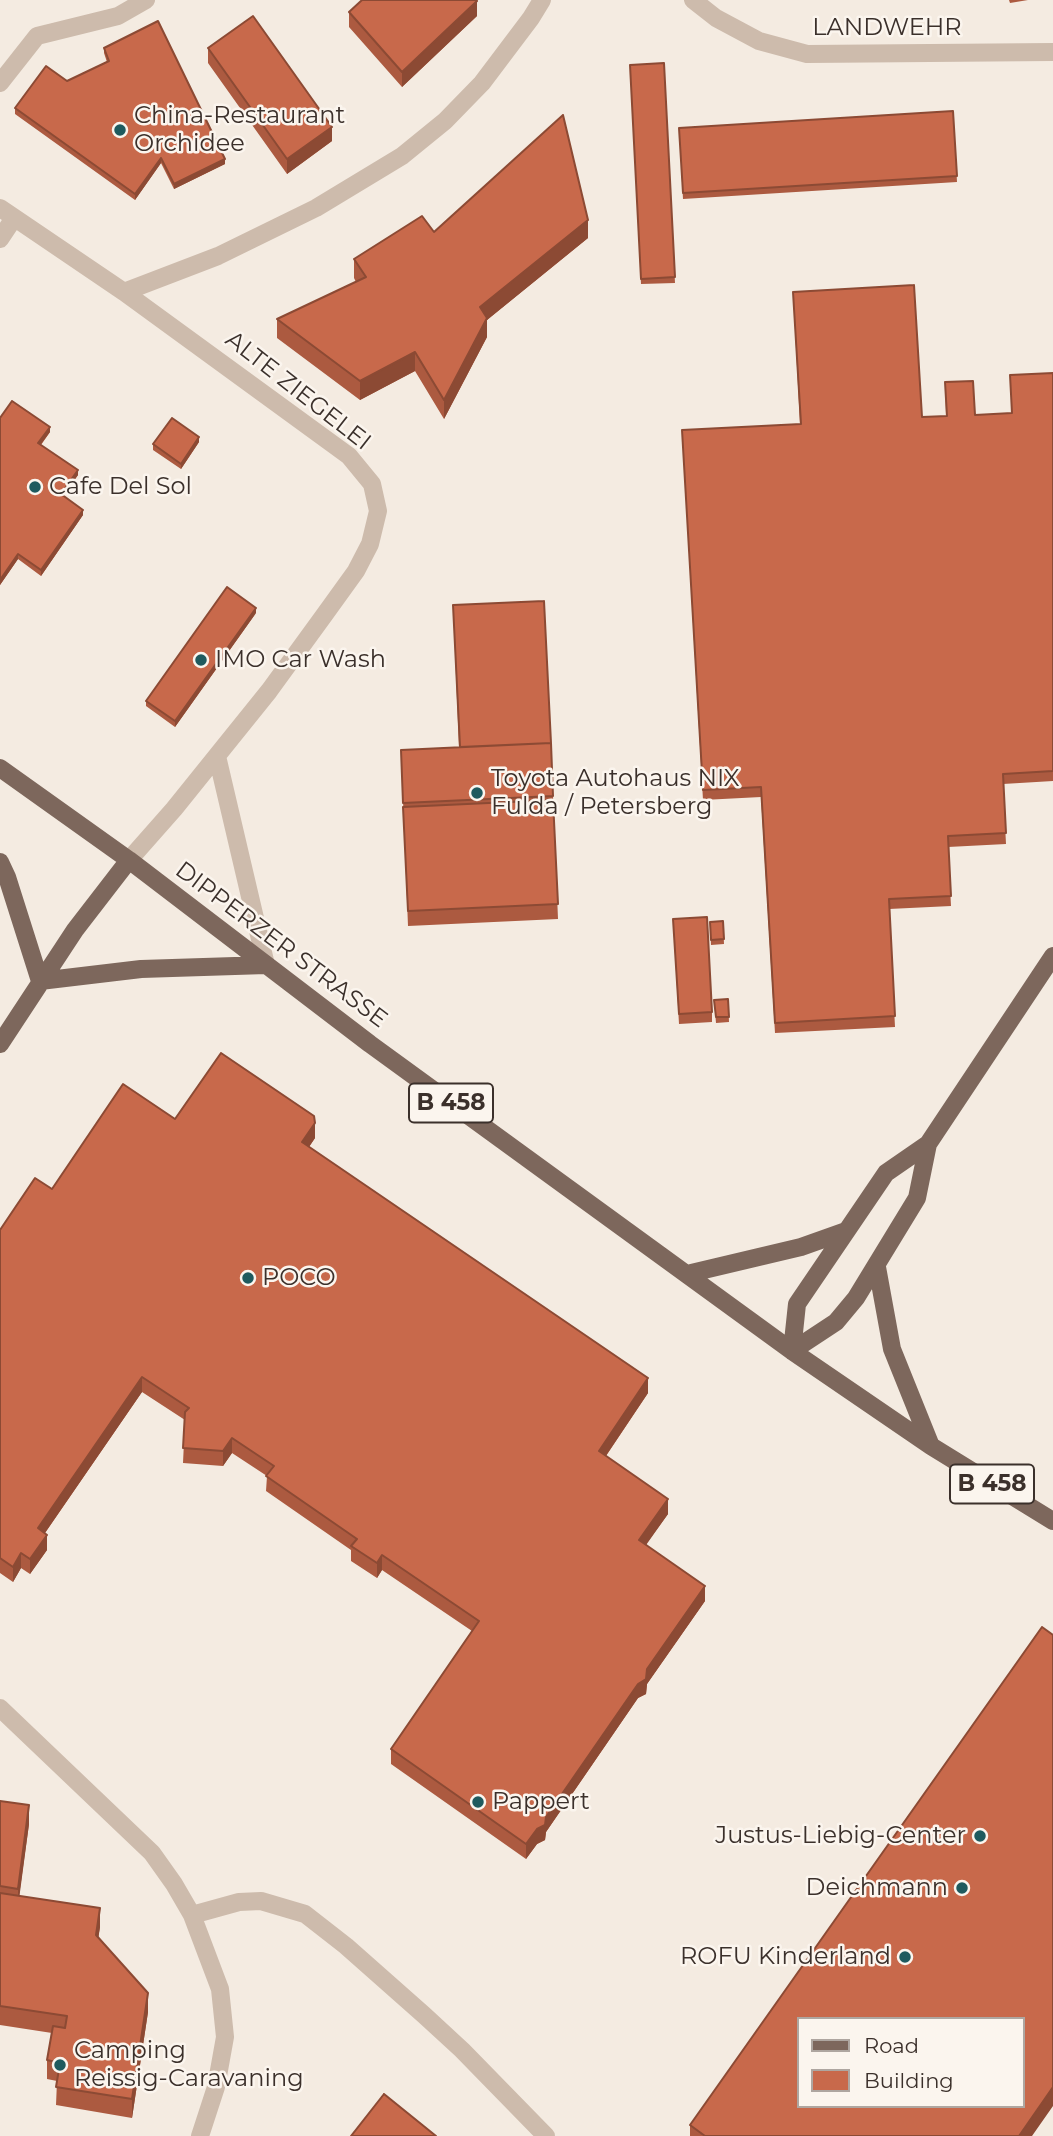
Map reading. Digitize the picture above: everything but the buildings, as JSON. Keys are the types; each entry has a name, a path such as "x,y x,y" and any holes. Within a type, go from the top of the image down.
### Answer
{"main road":[{"name":"DIPPERZER STRASSE","path":"0,768 129,860 266,965 687,1275"},
{"path":"0,1044 86,915 129,860"},
{"path":"0,862 40,981"},
{"path":"792,1350 797,1304 886,1173 928,1144 1053,956"},
{"path":"40,981 141,969 266,965"},
{"path":"792,1350 836,1322 877,1267 918,1198 928,1144"},
{"path":"687,1275 801,1247 846,1231"},
{"path":"877,1267 892,1349 931,1446"},
{"name":"B 458","path":"687,1275 931,1446 1053,1521"}],"street":[{"path":"0,83 37,36 118,16 146,0"},
{"path":"124,292 218,256 316,208 402,156 445,121 482,83 542,0"},
{"name":"LANDWEHR","path":"693,0 716,18 759,41 807,54 1053,52"},
{"name":"ALTE ZIEGELEI","path":"0,239 7,213 124,292 349,456 372,484 378,511 370,544 356,571 269,691 174,809 129,860"},
{"path":"217,755 266,965"},
{"path":"0,1708 152,1853 192,1915 220,1989 225,2037 216,2087 200,2136"},
{"path":"192,1915 239,1902 261,1900 304,1914 339,1939 424,2014 547,2136"}],"place":[{"name":"China-Restaurant Orchidee","path":"120,130"},
{"name":"Cafe Del Sol","path":"35,487"},
{"name":"IMO Car Wash","path":"201,660"},
{"name":"Toyota Autohaus NIX Fulda / Petersberg","path":"477,793"},
{"name":"POCO","path":"248,1278"},
{"name":"Pappert","path":"478,1802"},
{"name":"Justus-Liebig-Center","path":"980,1836"},
{"name":"Deichmann","path":"962,1888"},
{"name":"ROFU Kinderland","path":"905,1957"},
{"name":"Camping Reissig-Caravaning","path":"60,2065"}]}
